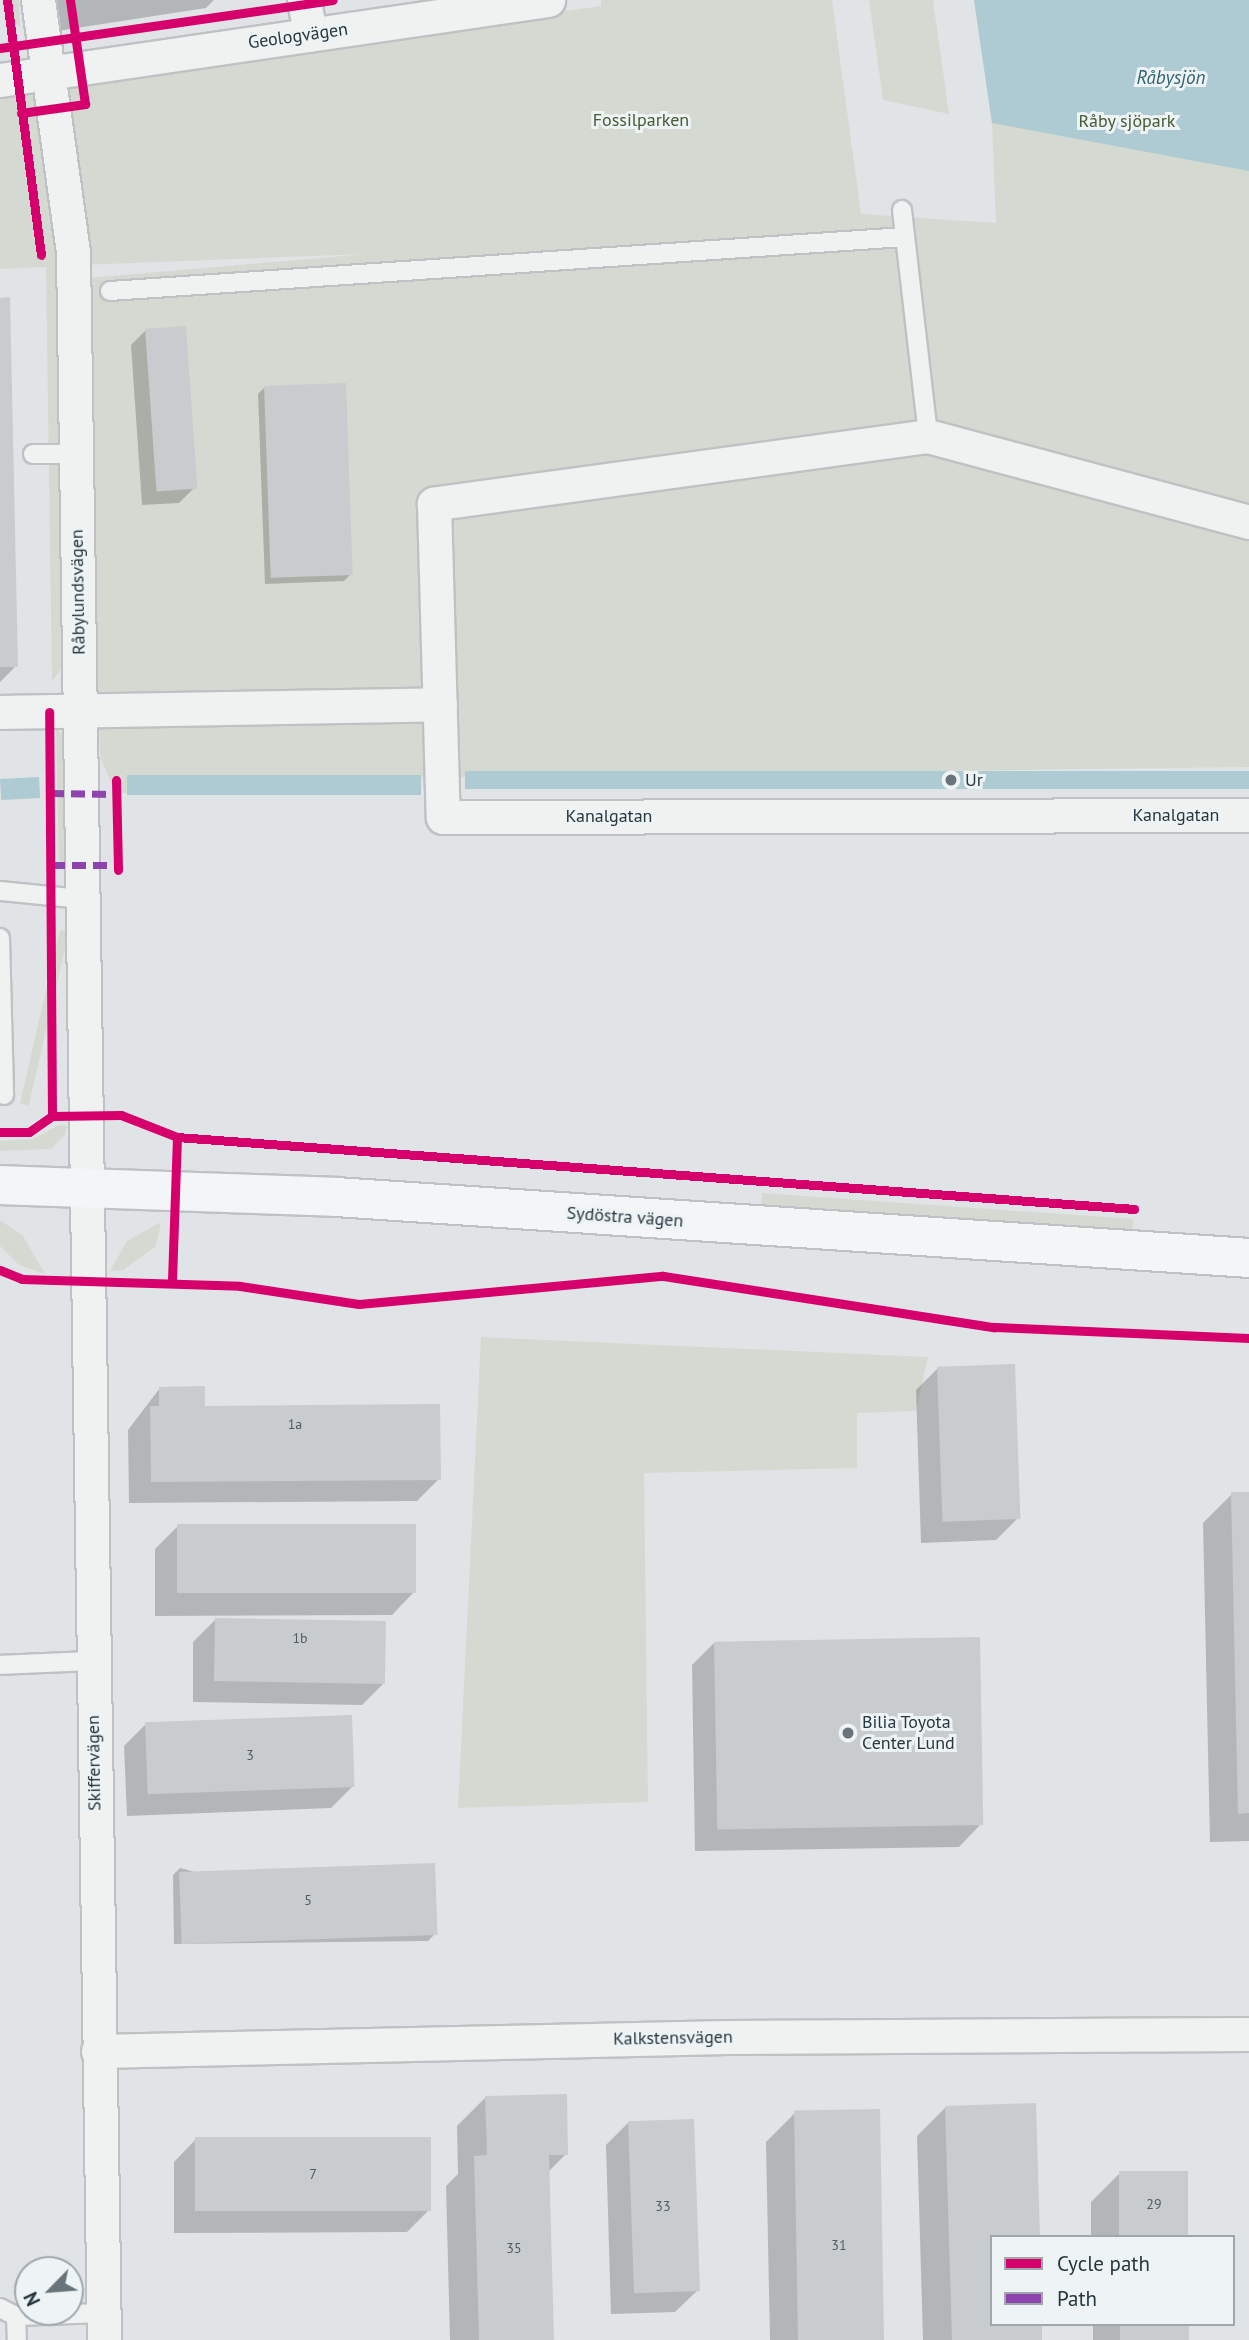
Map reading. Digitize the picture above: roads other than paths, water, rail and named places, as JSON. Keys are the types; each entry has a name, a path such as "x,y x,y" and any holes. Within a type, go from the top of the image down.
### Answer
{"main road":[{"name":"Sydöstra vägen","path":"0,1185 85,1186 1249,1258"}],"street":[{"name":"Råbylundsvägen","path":"38,0 74,252 85,1186"},
{"path":"304,0 310,34"},
{"name":"Geologvägen","path":"0,80 548,0"},
{"path":"928,436 1249,522"},
{"name":"Kanalgatan","path":"928,436 434,504 443,817 1249,815"},
{"path":"0,712 80,710 440,719"},
{"name":"Skiffervägen","path":"85,1186 104,2327"},
{"name":"Kalkstensvägen","path":"98,2051 727,2037 1249,2034"}],"lane":[{"path":"902,210 928,436"},
{"path":"110,291 905,237"},
{"path":"33,454 76,454"},
{"path":"0,891 82,899"},
{"path":"0,938 4,1096"},
{"path":"0,1665 93,1661"},
{"path":"17,2340 8,2312 104,2327"}],"water":[{"name":"Råbysjön","path":"974,0 1249,0 1249,171 992,123"},
{"path":"465,771 1249,771 1249,789 465,789"},
{"path":"127,775 421,775 421,795 127,795"},
{"path":"39,777 40,798 1,800 0,779"}],"place":[{"name":"Ur","path":"951,780"},
{"name":"Bilia Toyota Center Lund","path":"848,1733"}],"park label":[{"name":"Fossilparken","path":"641,120"},
{"name":"Råby sjöpark","path":"1127,121"}]}
